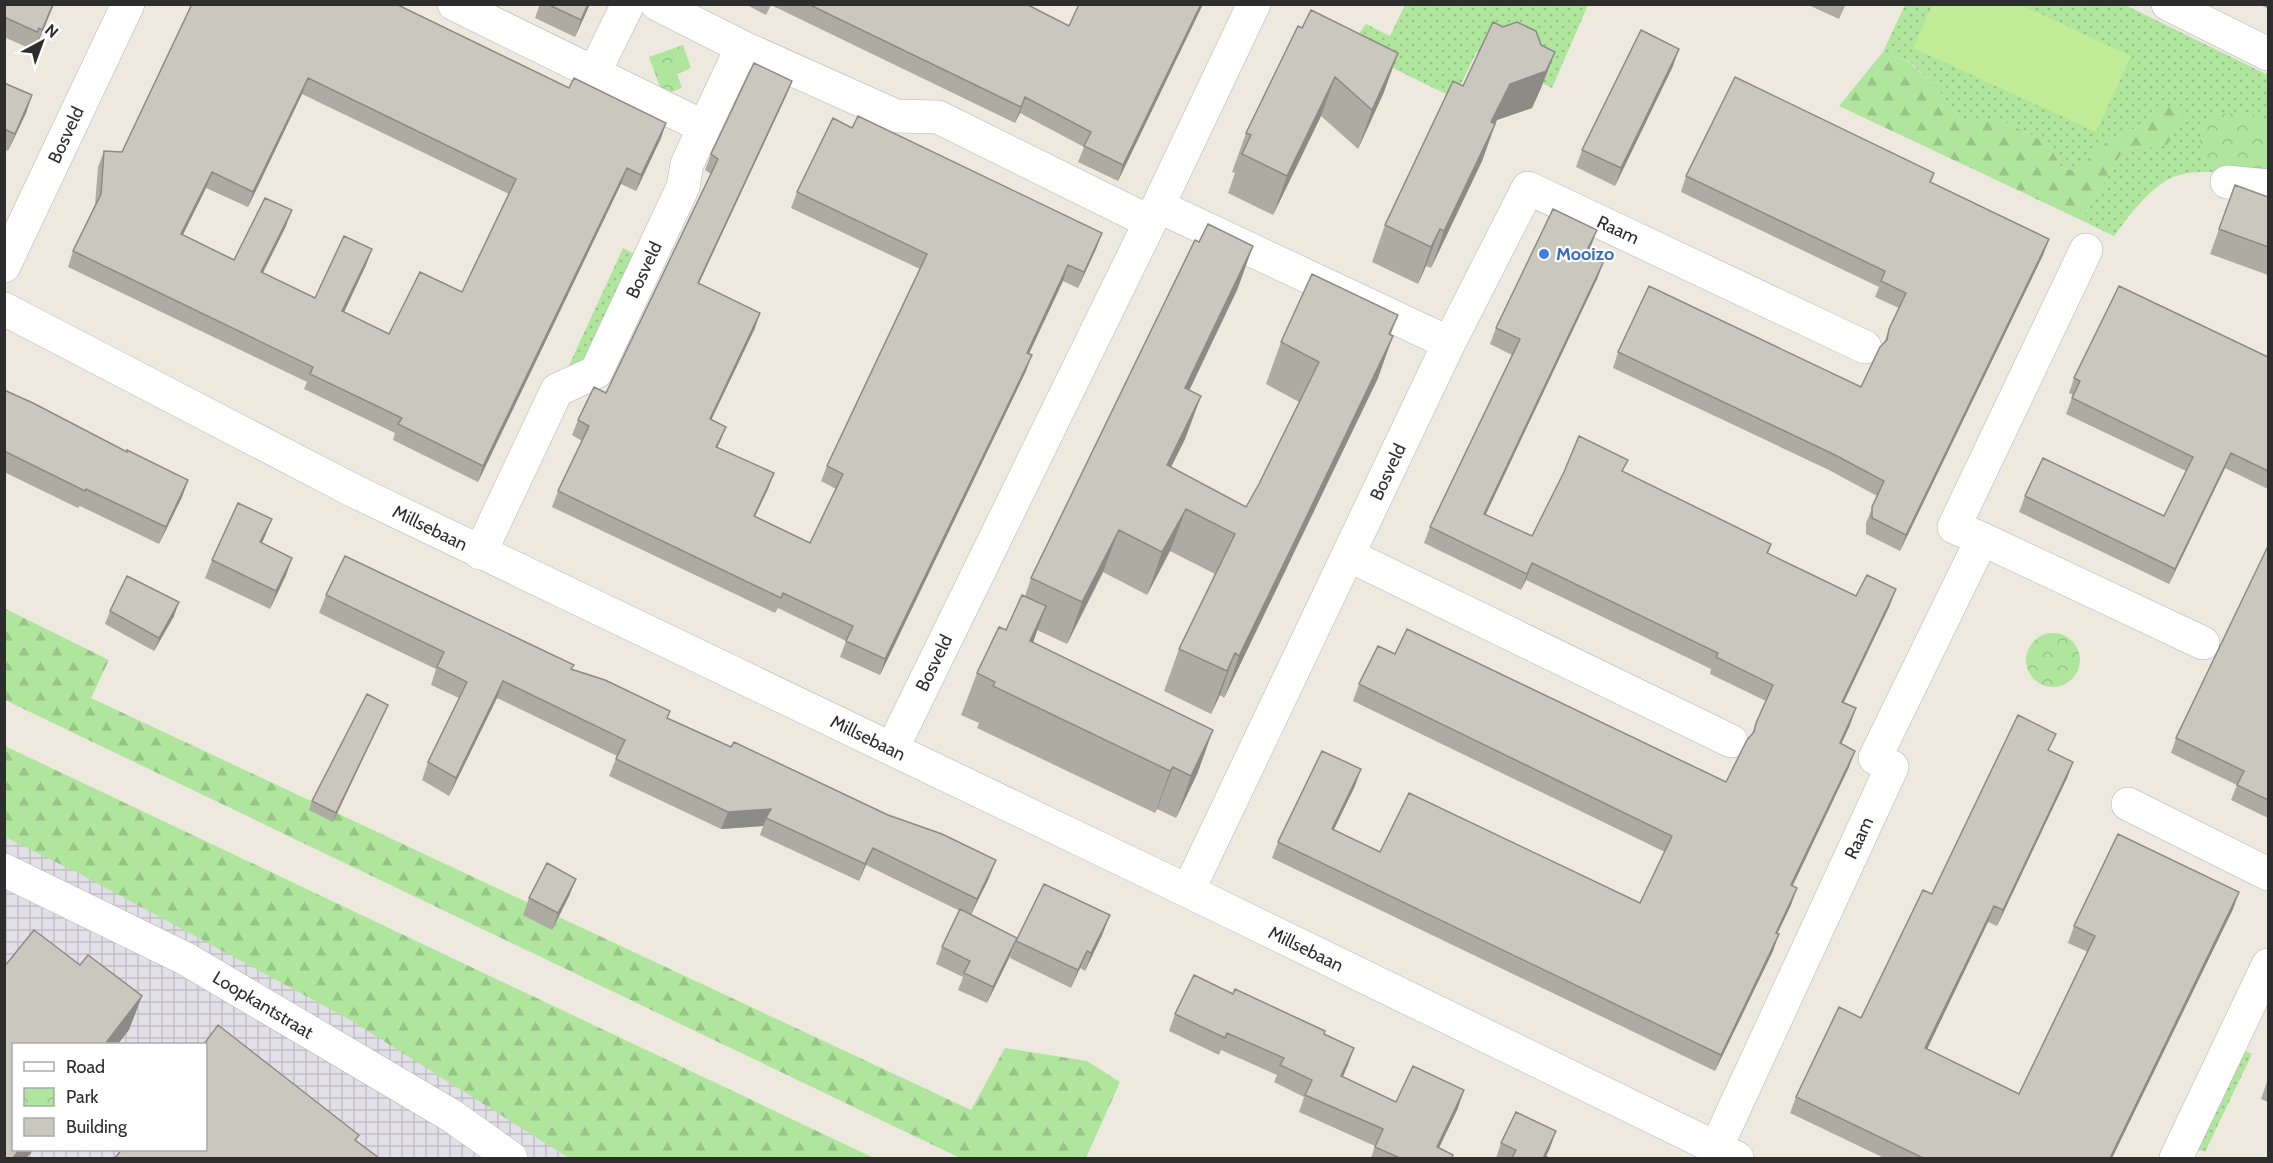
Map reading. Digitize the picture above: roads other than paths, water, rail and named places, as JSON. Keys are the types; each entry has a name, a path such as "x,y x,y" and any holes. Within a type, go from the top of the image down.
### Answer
{"street":[{"name":"Bosveld","path":"4,266 128,4"},
{"path":"454,4 704,127"},
{"path":"594,73 628,4"},
{"path":"657,4 742,47 896,116 938,117 1449,343"},
{"name":"Bosveld","path":"892,749 1154,214 1254,4"},
{"path":"2169,4 2268,54"},
{"name":"Bosveld","path":"480,553 557,390 596,372 683,187 687,164 742,47"},
{"path":"2227,182 2268,186"},
{"name":"Raam","path":"1449,343 1528,188 1865,346"},
{"path":"2086,250 1954,527 2204,643"},
{"name":"Millsebaan","path":"4,309 354,491 480,553 1188,891 1726,1153"},
{"name":"Bosveld","path":"1188,891 1449,343"},
{"name":"Raam","path":"1726,1153 1892,767 1875,759 1982,540"},
{"path":"1348,555 1731,741"},
{"path":"2128,804 2268,874"},
{"name":"Loopkantstraat","path":"4,870 186,959 452,1116 511,1158"},
{"path":"2176,1158 2268,965"}],"place":[{"name":"Mooizo","path":"1544,254"}]}
